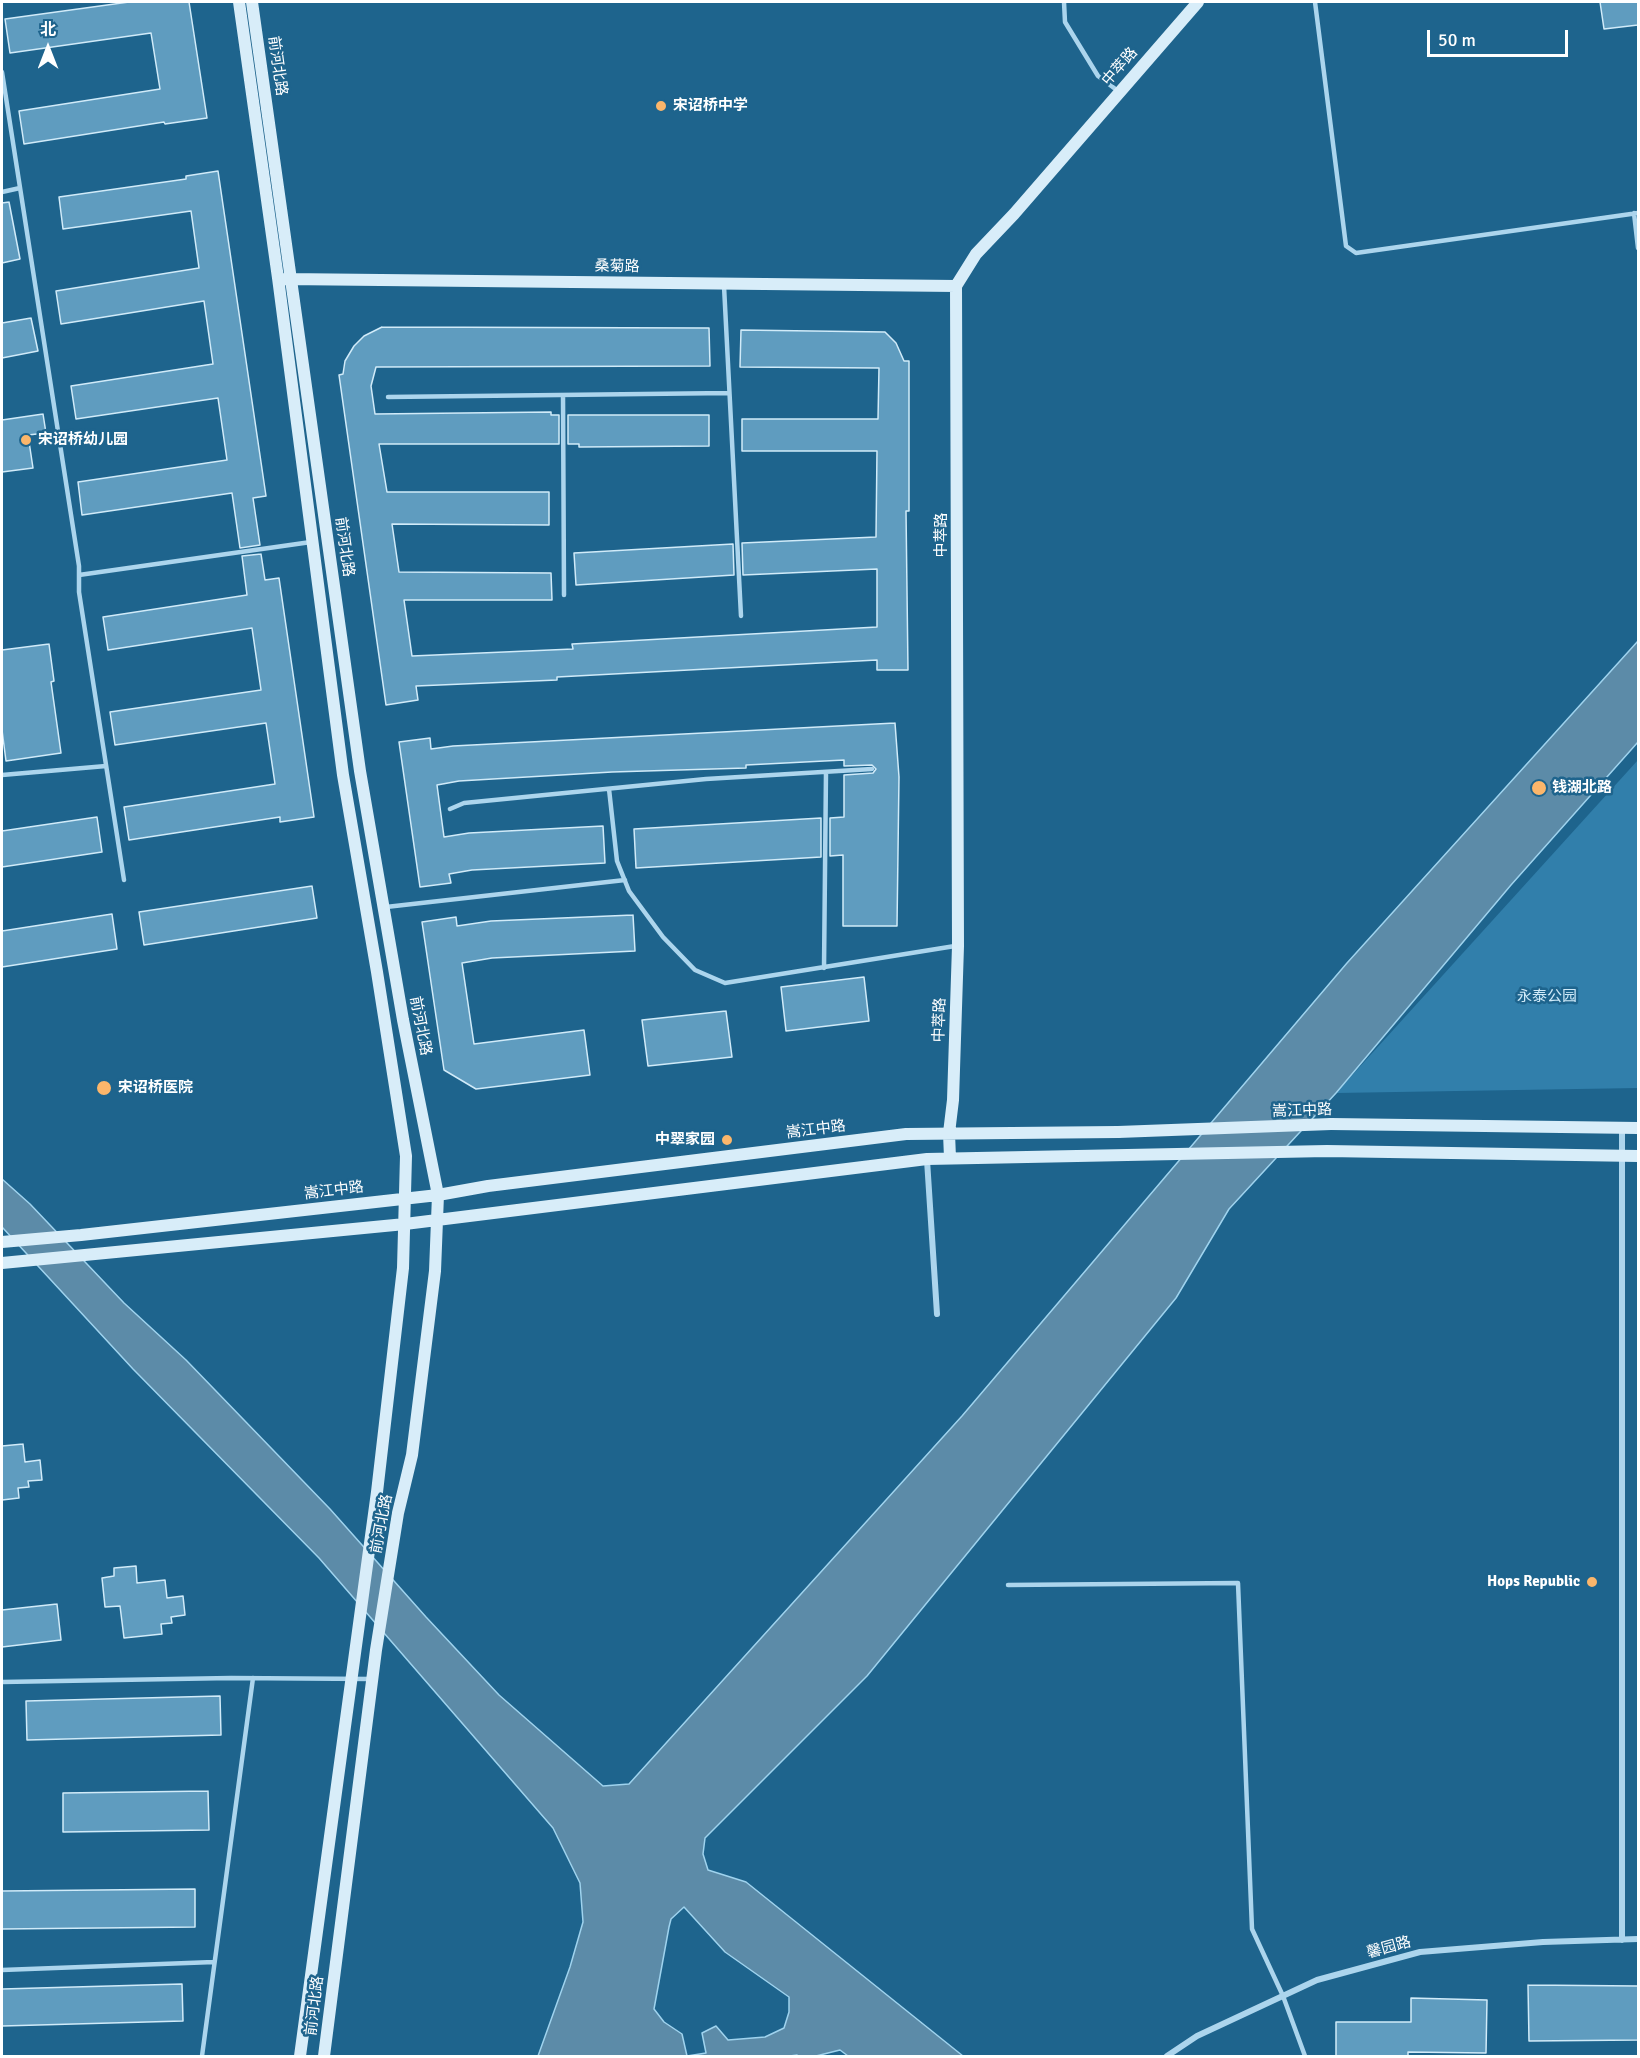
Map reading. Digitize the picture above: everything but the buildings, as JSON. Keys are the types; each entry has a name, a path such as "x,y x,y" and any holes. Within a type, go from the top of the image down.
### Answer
{"main road":[{"name":"前河北路","path":"239,2 278,278 343,776 406,1156 403,1268 377,1492 300,2056"},
{"name":"前河北路","path":"252,2 360,771 403,1020 438,1195 435,1270 412,1455 398,1513 376,1650 324,2056"},
{"name":"中萃路","path":"950,1158 949,1133 953,1100 958,946 956,286 976,254 1014,214 1198,2"},
{"name":"桑菊路","path":"278,278 956,286"},
{"name":"嵩江中路","path":"2,1242 438,1195 488,1186 906,1134 1118,1132 1331,1124 1638,1128"},
{"path":"2,1263 405,1224 927,1159 1327,1151 1638,1156"}],"street":[{"path":"1622,1128 1622,1940"},
{"path":"927,1159 937,1314"},
{"name":"馨园路","path":"1167,2056 1197,2036 1317,1980 1420,1952 1543,1942 1638,1939"}],"lane":[{"path":"1064,2 1065,22 1098,76 1119,92"},
{"path":"1315,2 1346,246 1356,253 1636,213 1638,248"},
{"path":"2,72 124,880"},
{"path":"2,192 20,188"},
{"path":"724,284 741,616"},
{"path":"388,397 729,393"},
{"path":"563,395 564,596"},
{"path":"79,575 312,542"},
{"path":"2,776 106,766"},
{"path":"450,809 464,803 706,779 872,769"},
{"path":"824,968 826,772"},
{"path":"609,789 617,861 629,891 663,937 695,970 725,983 958,946"},
{"path":"384,908 625,880"},
{"path":"1008,1585 1238,1583 1252,1929 1283,1996 1305,2056"},
{"path":"202,2056 253,1678"},
{"path":"2,1682 253,1678 372,1679"},
{"path":"2,1970 214,1962"}],"green space":[{"name":"永泰公园","path":"1638,760 1638,1088 1336,1093"}],"shaded area":[{"path":"1638,641 1638,742 1511,885 1336,1093 1229,1209 1176,1298 867,1676 705,1838 703,1854 708,1870 746,1882 963,2056 848,2056 840,2050 816,2056 797,2055 790,2056 538,2056 570,1967 583,1922 580,1883 553,1828 319,1558 133,1369 2,1227 2,1179 30,1204 124,1303 186,1360 330,1509 499,1695 603,1786 629,1784 962,1416 1347,963","holes":["684,1907 725,1952 789,1997 789,2012 784,2028 765,2037 728,2040 716,2026 702,2033 706,2053 687,2056 682,2034 664,2022 654,2009 671,1919"]}],"place":[{"name":"宋诏桥中学","path":"661,106"},
{"name":"宋诏桥幼儿园","path":"26,440"},
{"name":"钱湖北路","path":"1539,788"},
{"name":"宋诏桥医院","path":"104,1088"},
{"name":"中翠家园","path":"727,1140"},
{"name":"Hops Republic","path":"1592,1582"}]}
